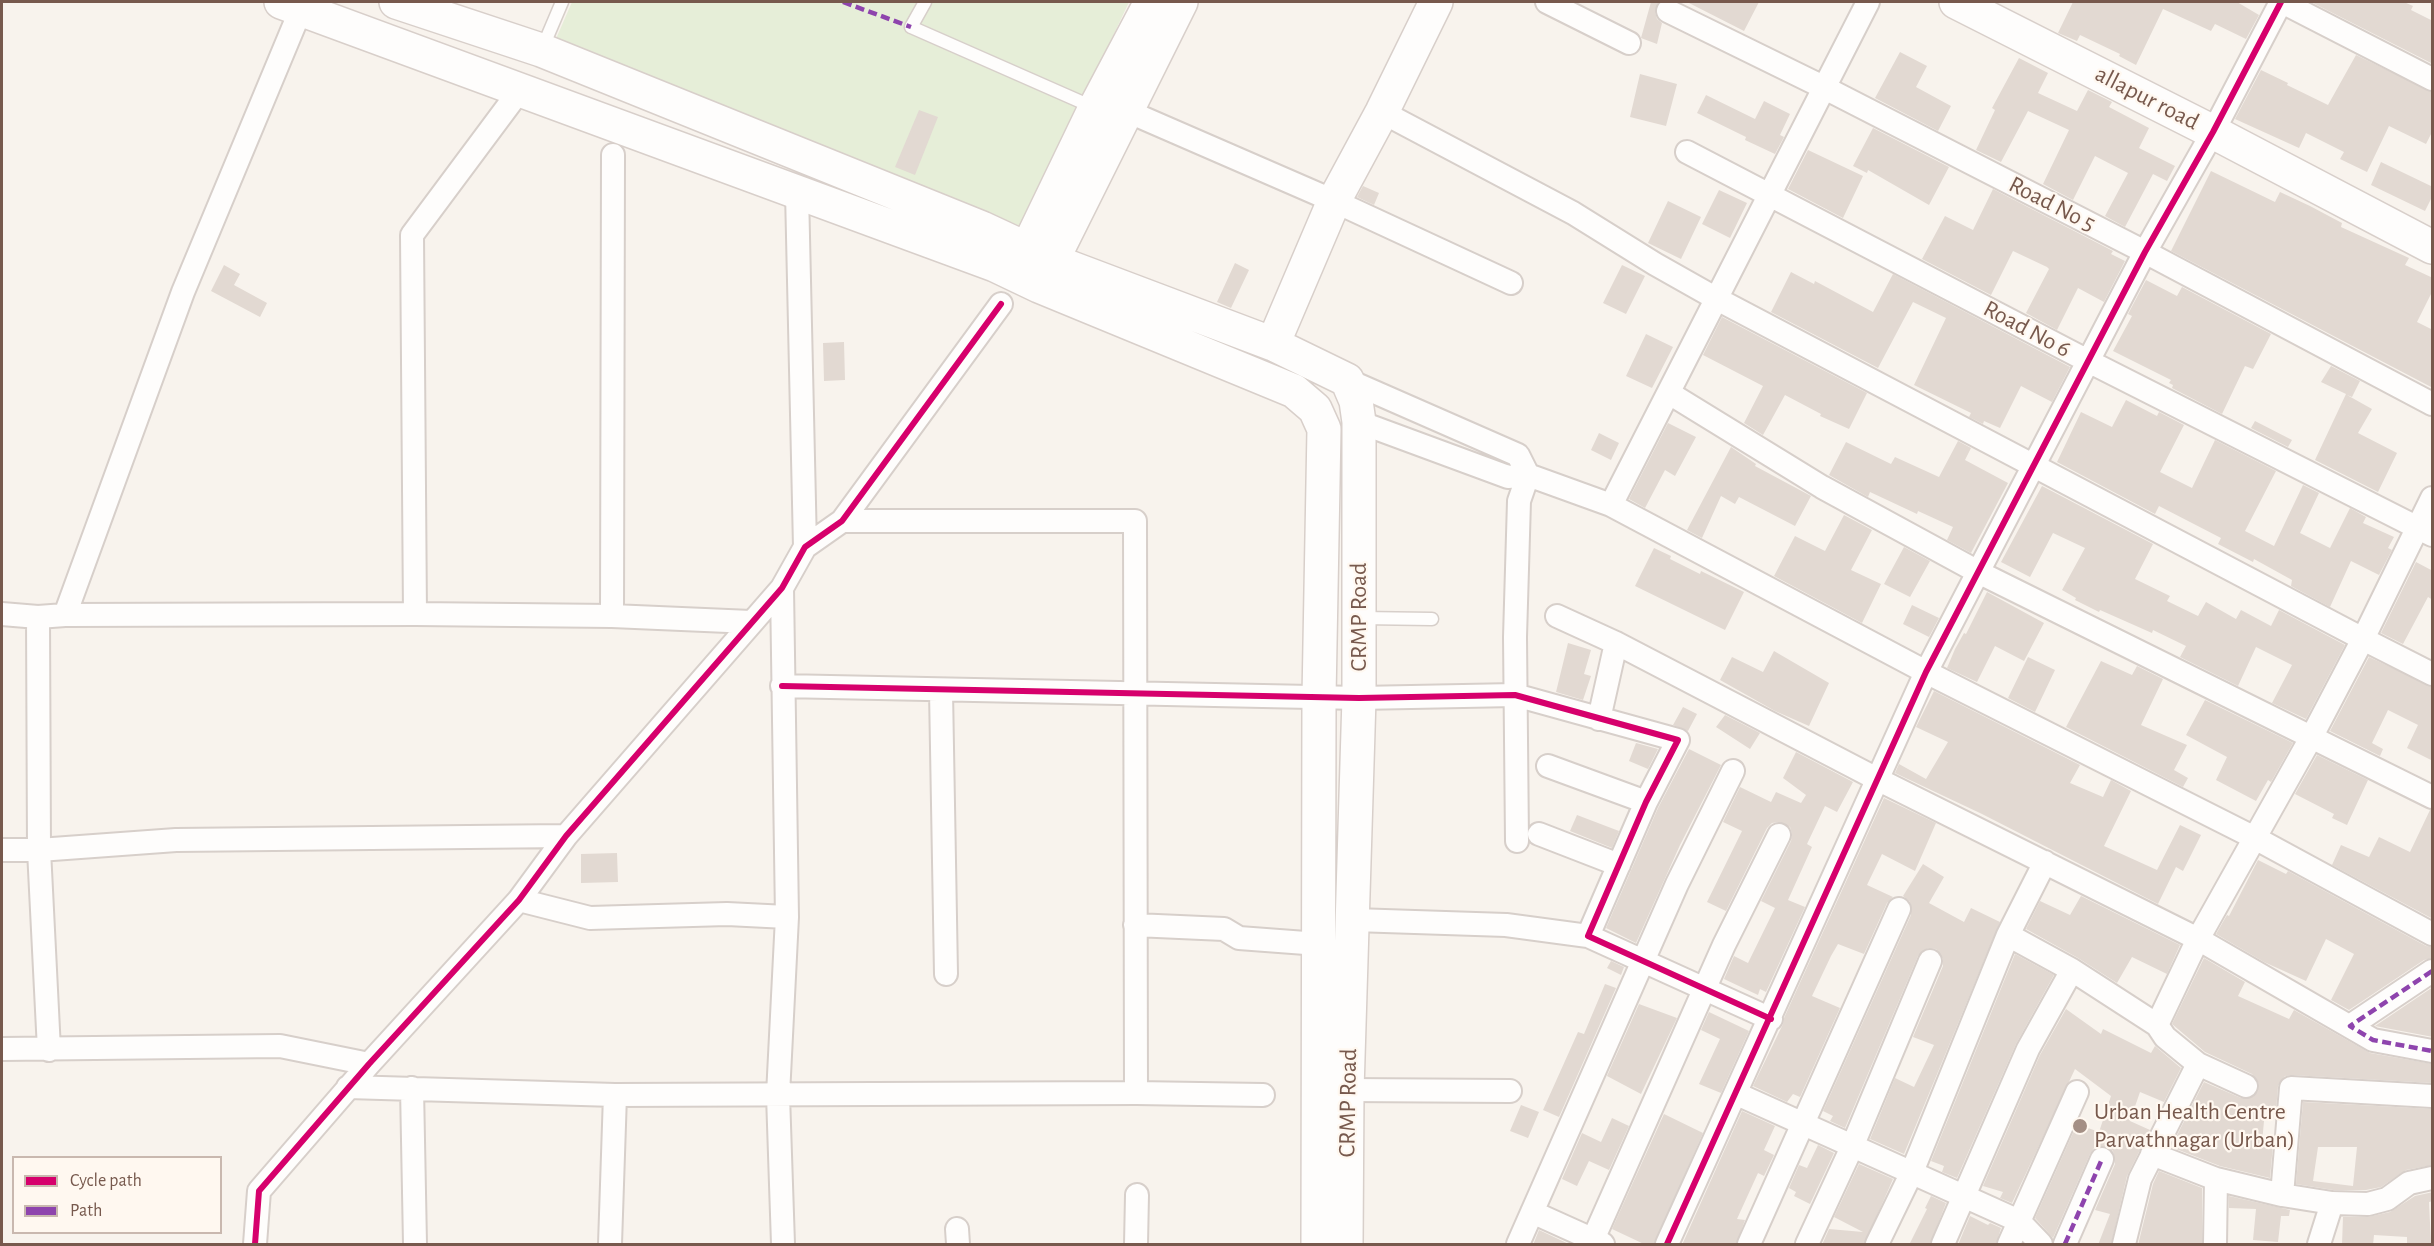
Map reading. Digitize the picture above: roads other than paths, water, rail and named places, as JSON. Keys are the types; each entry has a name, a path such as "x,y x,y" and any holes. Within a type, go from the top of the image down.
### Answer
{"main road":[{"path":"396,2 541,50 982,228 1034,268"},
{"path":"1034,268 1095,108 1151,2"},
{"path":"1034,268 1127,111 1181,2"},
{"path":"1273,344 1334,201 1382,112 1436,2"},
{"name":"allapur road","path":"1956,2 2433,247"},
{"path":"291,5 995,265 1034,268 1273,344 1347,380"},
{"name":"CRMP Road","path":"1034,268 1294,391 1315,409 1324,429 1318,697 1318,1245"},
{"name":"CRMP Road","path":"1346,1245 1347,1090 1359,698 1359,422 1356,401 1347,380"}],"street":[{"path":"1547,2 1629,43"},
{"path":"1611,504 1868,2"},
{"path":"1667,1245 1926,672 1980,573 2145,252 2213,132 2281,2 2433,79"},
{"path":"65,615 291,5"},
{"name":"Road No 5","path":"1668,11 1823,87 2145,252 2433,404"},
{"path":"415,614 412,235 520,90"},
{"path":"1127,111 1334,201 1511,283"},
{"path":"1382,112 1573,213 1717,299 2433,674"},
{"name":"Road No 6","path":"1687,152 2088,361 2425,532"},
{"path":"612,616 613,155"},
{"path":"797,192 805,547"},
{"path":"255,1245 259,1191 348,1087 519,900 567,836 782,588 805,547 842,521 1001,304 1034,268"},
{"path":"1347,380 1518,455 1528,475 1519,501 1515,695 1517,841"},
{"path":"1669,393 1822,487 1980,573 2433,797"},
{"path":"1359,422 1508,477 1528,475 1611,504 1926,672 2255,838 2433,934"},
{"path":"2157,1025 2198,939 2312,736 2363,639 2425,532 2433,498"},
{"path":"842,521 1135,521 1136,1093"},
{"path":"782,588 786,917 778,1095 783,1245"},
{"path":"2,614 38,617 415,614 612,616 751,622"},
{"path":"1557,616 1616,643 1877,780 2198,939 2373,1040 2433,1051"},
{"path":"38,617 39,850 49,1050"},
{"path":"1599,718 1616,643"},
{"path":"782,686 1359,698 1515,695 1678,740 1646,802 1588,936"},
{"path":"941,691 946,974"},
{"path":"1548,766 1646,802"},
{"path":"1518,1245 1677,884 1733,771"},
{"path":"1539,834 1618,865"},
{"path":"1532,1212 1596,1243 1724,945 1779,835"},
{"path":"2,850 39,850 176,840 567,836"},
{"path":"1877,1245 1912,1172 2008,935 2045,862"},
{"path":"519,900 590,918 727,914 786,917"},
{"path":"1749,1245 1899,909"},
{"path":"1354,920 1506,925 1588,936 1704,990 1771,1018"},
{"path":"1135,925 1224,929 1239,938 1318,944"},
{"path":"2008,935 2072,970 2157,1025 2165,1037 2198,1064 2246,1086"},
{"path":"1807,1245 1852,1147 1930,961"},
{"path":"1943,1245 2028,1049 2072,970"},
{"path":"2350,1026 2433,971"},
{"path":"2,1049 280,1046 369,1064"},
{"path":"2124,1245 2140,1179 2198,1064"},
{"path":"348,1087 615,1095 1136,1093 1263,1095"},
{"path":"412,1088 415,1245"},
{"path":"2282,1195 2291,1088 2433,1096"},
{"path":"1347,1090 1510,1091"},
{"path":"2009,1245 2078,1092"},
{"path":"1737,1094 2019,1221 2041,1245"},
{"path":"610,1245 615,1095"},
{"path":"2152,1154 2216,1179 2282,1195 2332,1203 2368,1204 2386,1199 2409,1183 2433,1178"},
{"path":"2065,1245 2102,1160"},
{"path":"2215,1245 2216,1179"},
{"path":"1136,1245 1137,1195"},
{"path":"2319,1245 2332,1203"}],"lane":[{"path":"541,50 562,2"},
{"path":"925,2 911,27 1095,108"},
{"path":"1359,618 1432,619"}],"place":[{"name":"Urban Health Centre Parvathnagar (Urban)","path":"2080,1126"}]}
